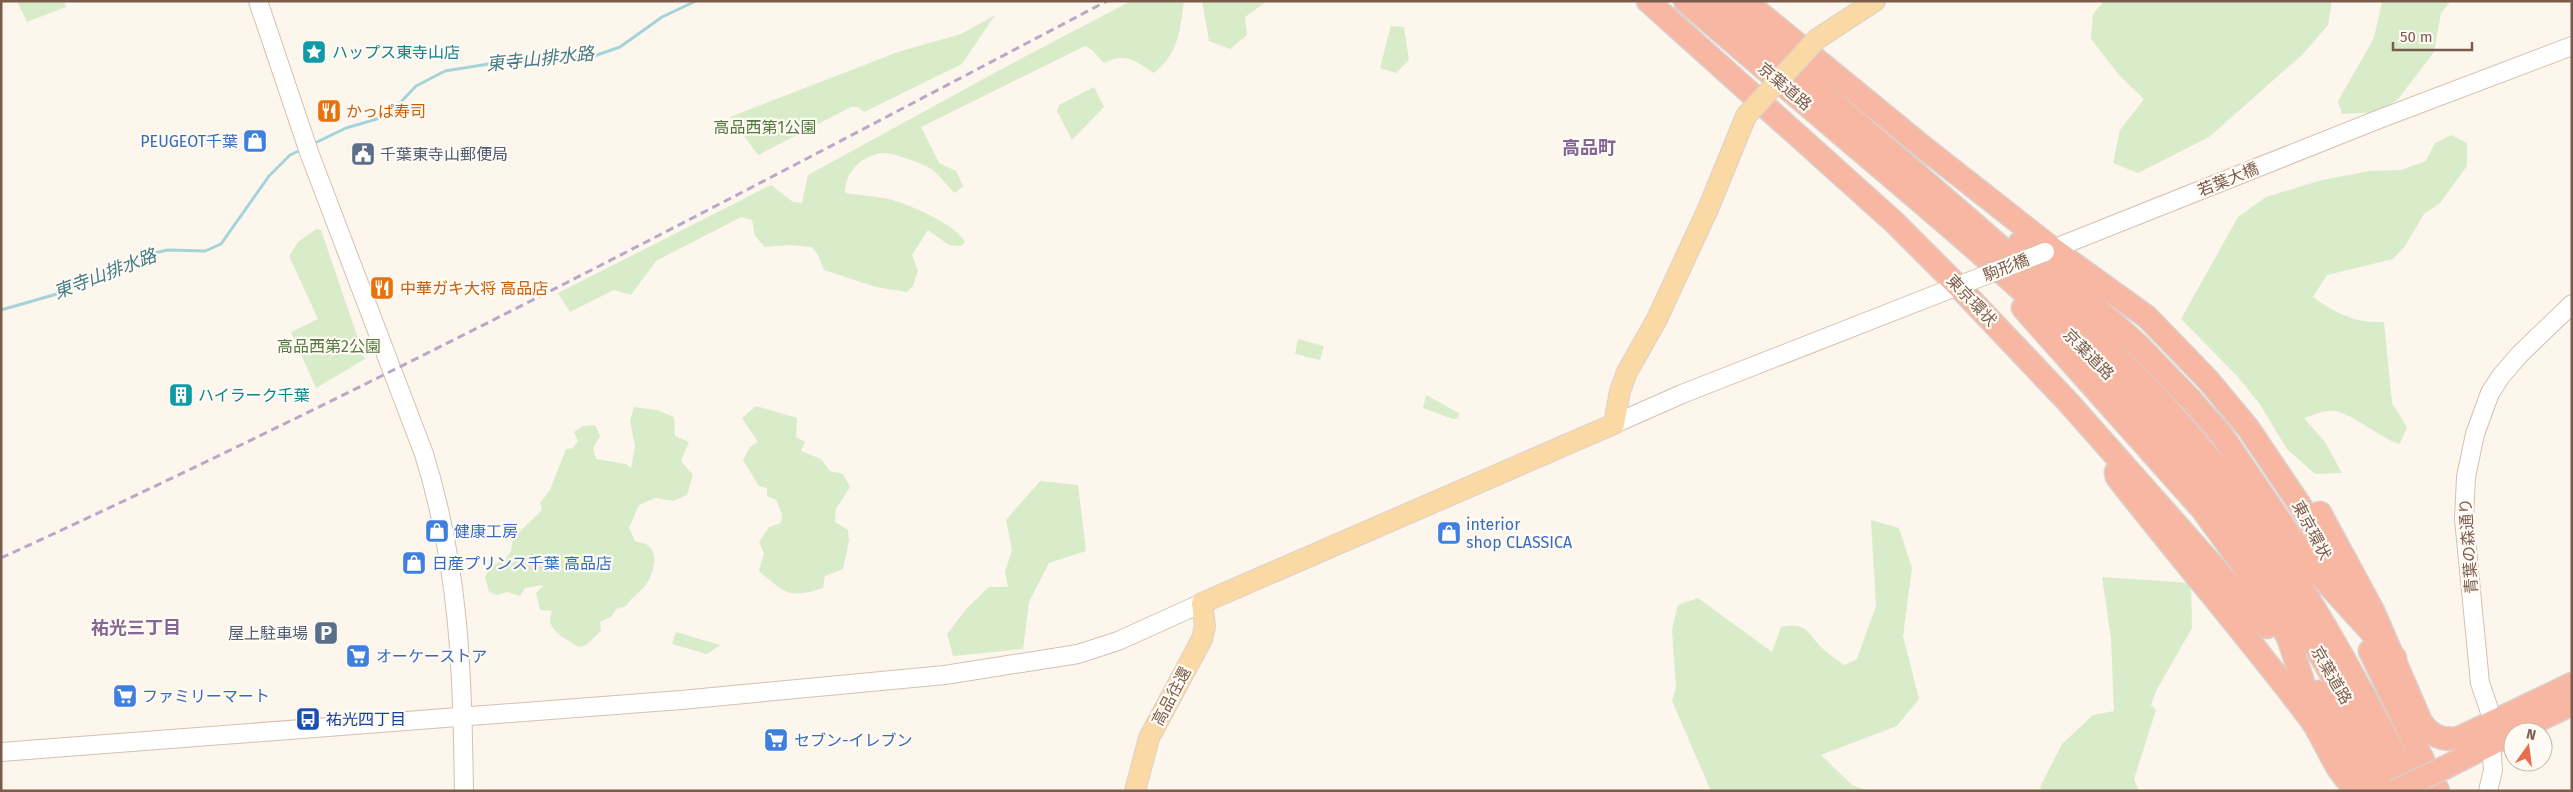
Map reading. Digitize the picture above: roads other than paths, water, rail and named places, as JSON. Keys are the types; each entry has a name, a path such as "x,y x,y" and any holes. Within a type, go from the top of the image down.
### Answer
{"highway":[{"name":"東京環状","path":"1648,1 1963,284 2240,593 2268,627"},
{"name":"京葉道路","path":"1685,1 1971,244 2053,318 2133,399 2199,475 2256,551 2293,608 2346,698 2395,791"},
{"name":"京葉道路","path":"1714,1 2066,306 2192,438 2252,514 2318,614 2363,691 2414,791"},
{"name":"東京環状","path":"1745,1 2049,250 2147,317 2208,380 2248,428 2308,517 2341,585"},
{"path":"1850,117 2066,281 2137,344 2221,434 2255,462 2328,560"},
{"path":"1971,244 1984,266 2202,509 2276,614 2295,654 2319,730"},
{"path":"2147,317 2165,328 2202,360 2233,392 2273,442 2341,547 2395,658 2421,722 2432,735 2449,740 2458,738 2572,684"},
{"path":"2221,434 2308,562 2336,596 2395,658"},
{"path":"2109,447 2117,477 2185,565 2252,642 2319,730 2354,786"},
{"path":"2162,463 2188,513 2235,581 2240,593"},
{"path":"2370,652 2440,780"},
{"path":"2319,692 2373,791"},
{"path":"2535,722 2572,704"},
{"path":"2395,791 2440,780 2503,738"}],"main road":[{"path":"1202,603 1614,424 1620,391 1628,372 1656,321 1708,210 1746,116 1817,39 1875,1"},
{"name":"高品往還","path":"1135,791 1149,738 1202,638 1205,626 1202,603"}],"street":[{"path":"258,1 307,147 424,454 439,503 452,567 458,616 464,791"},
{"name":"若葉大橋","path":"2049,250 2382,118 2572,46"},
{"name":"駒形橋","path":"1614,424 2049,250"},
{"name":"青葉の森通り","path":"2488,791 2494,770 2491,744 2493,720 2480,684 2464,519 2466,476 2475,434 2490,393 2500,376 2572,304"},
{"path":"1,752 701,698 945,675 1032,663 1078,654 1118,641 1202,603"}],"waterway":[{"name":"東寺山排水路","path":"313,144 346,128 377,119 398,105 416,86 445,71 513,60 591,57 620,47 662,17 696,1"},
{"name":"東寺山排水路","path":"1,310 64,292 76,283 95,278 147,255 167,250 205,251 221,244 269,176 290,155 303,149"}],"railway":[{"path":"1,558 142,493 420,357 696,216 1107,1"}],"place":[{"name":"ハップス東寺山店","path":"314,52"},
{"name":"かっぱ寿司","path":"329,111"},
{"name":"PEUGEOT千葉","path":"255,141"},
{"name":"千葉東寺山郵便局","path":"363,154"},
{"name":"中華ガキ大将 高品店","path":"382,288"},
{"name":"ハイラーク千葉","path":"181,395"},
{"name":"健康工房","path":"437,531"},
{"name":"interior shop CLASSICA","path":"1449,533"},
{"name":"日産プリンス千葉 高品店","path":"414,563"},
{"name":"屋上駐車場","path":"326,633"},
{"name":"オーケーストア","path":"358,656"},
{"name":"ファミリーマート","path":"125,696"},
{"name":"祐光四丁目","path":"308,719"},
{"name":"セブン-イレブン","path":"776,740"}],"district":[{"name":"高品町","path":"1589,148"},
{"name":"祐光三丁目","path":"136,628"}],"park label":[{"name":"高品西第1公園","path":"765,127"},
{"name":"高品西第2公園","path":"329,346"}]}
